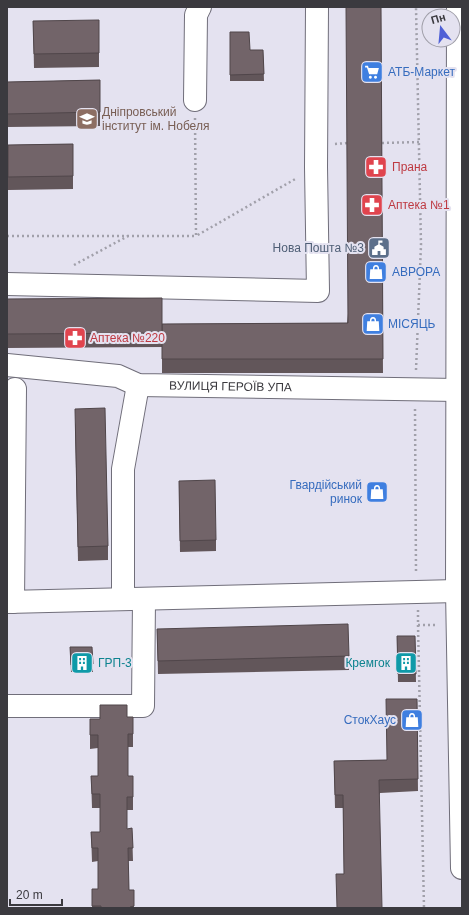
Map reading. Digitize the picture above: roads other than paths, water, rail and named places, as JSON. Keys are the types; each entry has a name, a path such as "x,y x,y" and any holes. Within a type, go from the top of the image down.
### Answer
{"main road":[{"path":"195,100 196,15 200,7"},
{"path":"7,284 318,291 316,167 317,7"},
{"path":"458,7 457,591 462,868"},
{"name":"ВУЛИЦЯ ГЕРОЇВ УПА","path":"7,366 118,376 138,385 457,390"},
{"path":"7,706 143,706 123,469 138,385"},
{"path":"15,389 10,602 457,591"}],"place":[{"name":"АТБ-Маркет","path":"372,72"},
{"name":"Дніпровський інститут ім. Нобеля","path":"87,119"},
{"name":"Прана","path":"376,167"},
{"name":"Аптека №1","path":"372,205"},
{"name":"Нова Пошта №3","path":"379,248"},
{"name":"АВРОРА","path":"376,272"},
{"name":"МІСЯЦЬ","path":"373,324"},
{"name":"Аптека №220","path":"75,338"},
{"name":"Гвардійський ринок","path":"377,492"},
{"name":"ГРП-3","path":"82,663"},
{"name":"Кремгок","path":"406,663"},
{"name":"СтокХаус","path":"412,720"}]}
